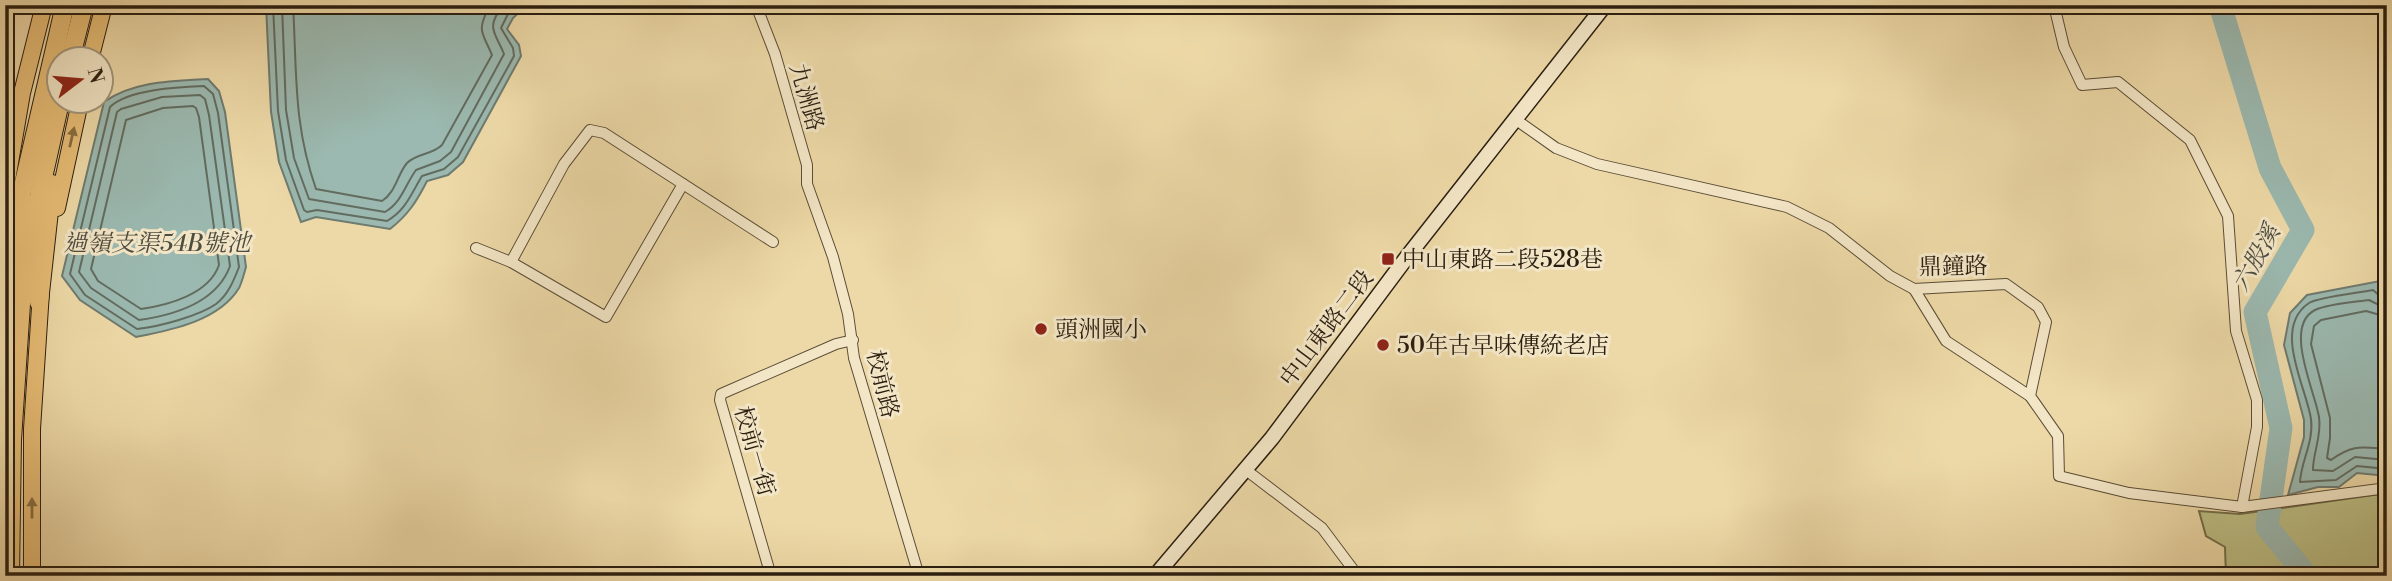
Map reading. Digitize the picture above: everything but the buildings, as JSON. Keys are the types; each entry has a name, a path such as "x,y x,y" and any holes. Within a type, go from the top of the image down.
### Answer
{"highway":[{"path":"5,321 22,191 65,5"},
{"path":"74,46 84,5"},
{"path":"5,231 44,91"},
{"path":"9,576 12,440 21,304 40,191 58,116"},
{"path":"39,302 59,116"}],"main road":[{"path":"5,192 22,93 44,5"},
{"path":"94,46 104,5"},
{"name":"中山東路二段","path":"1155,576 1246,470 1407,257 1605,5"},
{"path":"32,576 32,429 39,302 77,116"}],"street":[{"name":"九洲路","path":"757,5 775,54 807,165 807,184 813,201"},
{"path":"2054,5 2064,47 2082,85 2118,82 2190,140 2228,216 2236,331 2257,400 2257,427 2242,507"},
{"name":"鼎鐘路","path":"1515,119 1556,148 1597,164 1787,207 1829,228 1891,276 1914,289 2006,284 2038,307 2046,323 2029,396"},
{"path":"511,262 564,164 590,130 604,133 773,242"},
{"path":"476,248 511,262 606,317 683,184"},
{"name":"校前路","path":"813,201 833,257 853,340 854,358 919,576"},
{"path":"1914,289 1946,341 2029,396 2058,436 2059,476 2129,493 2242,507 2387,488"},
{"name":"校前一街","path":"771,576 720,400 721,394 836,344 853,340"},
{"path":"1246,470 1322,528 1358,576"}],"green space":[{"path":"2387,493 2387,576 2226,576 2225,547 2206,536 2199,511 2240,514"}],"water":[{"path":"266,5 527,5 513,18 507,29 519,45 521,56 463,162 448,175 427,181 412,207 390,229 316,217 301,222 279,162 271,112"},
{"name":"過嶺支渠54B號池","path":"208,79 219,91 225,112 246,267 239,288 219,309 193,322 136,337 80,300 62,276 101,116 116,116 116,95 141,86"},
{"path":"2380,281 2387,292 2387,476 2357,473 2339,487 2318,487 2288,495 2304,437 2304,420 2284,345 2290,313 2307,295"}],"waterway":[{"name":"六股溪","path":"2220,5 2270,168 2303,230 2255,312 2281,428 2267,527 2307,576"}],"place":[{"name":"中山東路二段528巷","path":"1388,259"},
{"name":"頭洲國小","path":"1041,329"},
{"name":"50年古早味傳統老店","path":"1383,345"}]}
